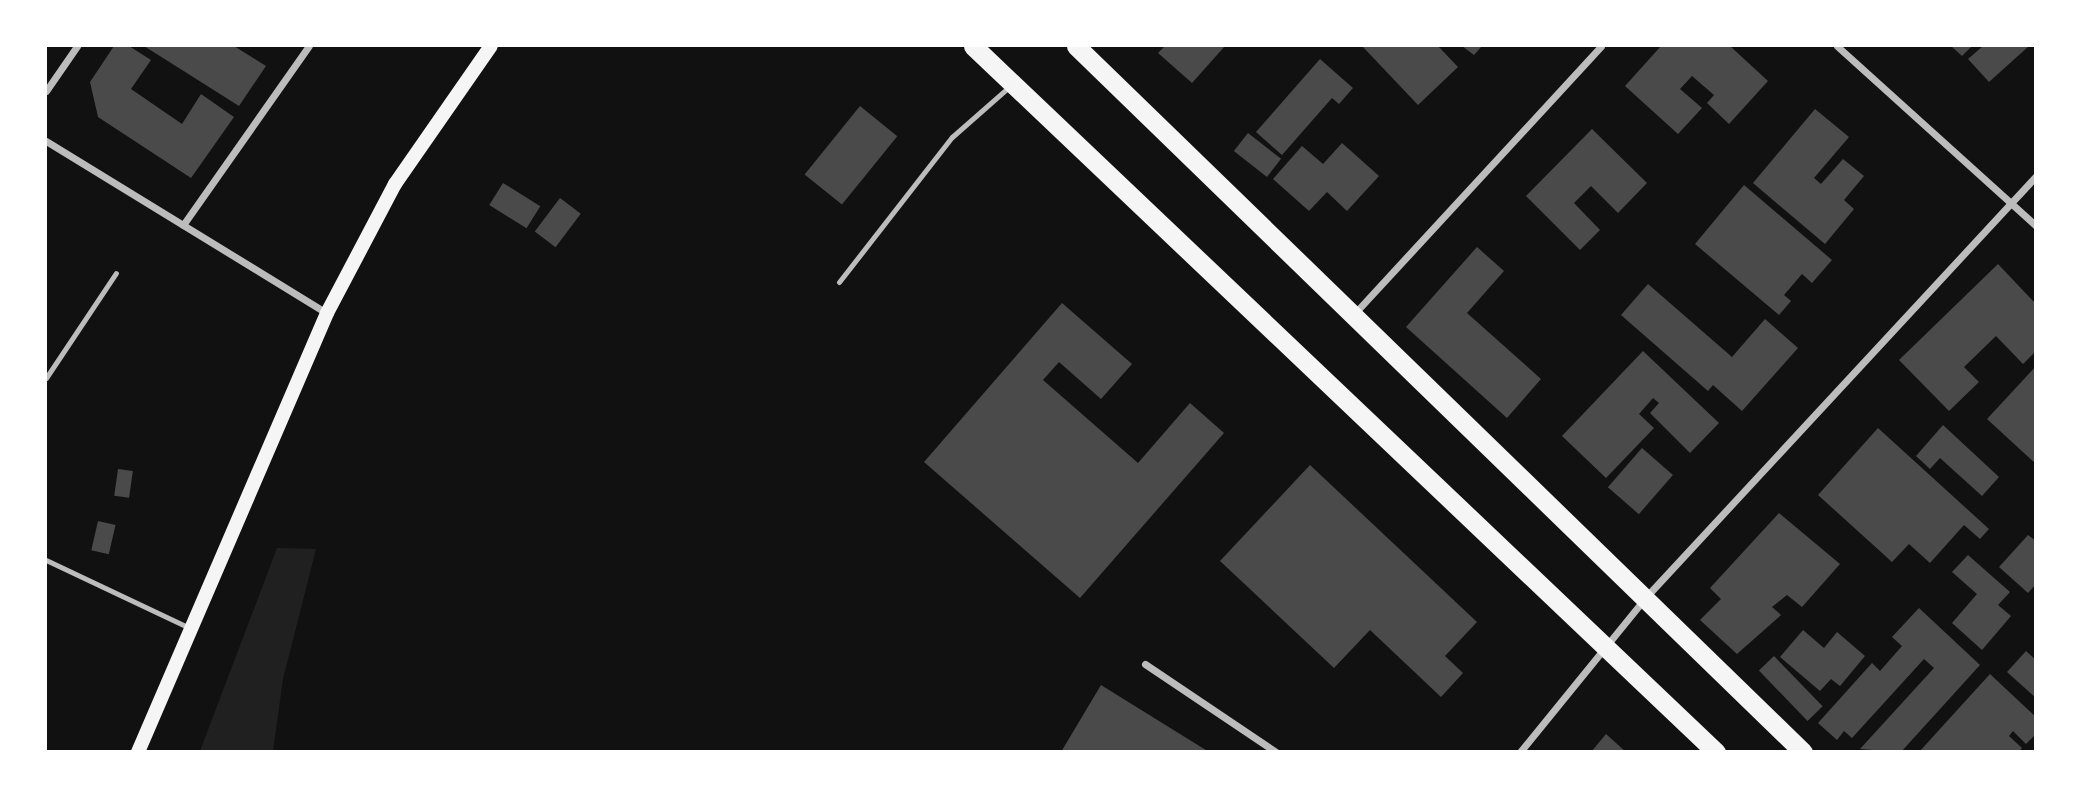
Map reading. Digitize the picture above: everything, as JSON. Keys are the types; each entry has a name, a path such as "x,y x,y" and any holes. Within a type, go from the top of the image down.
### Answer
{"highway":[{"path":"973,46 1607,644 1716,751"},
{"path":"1076,46 1803,751"}],"main road":[{"path":"138,751 327,313 395,184 491,46"}],"street":[{"path":"46,91 77,46"},
{"path":"183,225 309,46"},
{"path":"1354,315 1601,46"},
{"path":"1837,46 2035,226"},
{"path":"46,141 327,313"},
{"path":"1520,751 1645,598 2035,176"},
{"path":"1145,664 1276,751"}],"lane":[{"path":"839,282 952,137 1013,83"},
{"path":"46,378 116,273"},
{"path":"46,560 190,628"}],"shaded area":[{"path":"277,548 316,549 283,679 273,751 200,751"}],"building":[{"path":"114,46 129,46 151,60 131,89 182,124 201,94 234,117 191,178 98,117 90,82"},
{"path":"144,46 234,46 266,66 239,106"},
{"path":"1165,46 1225,46 1192,83 1158,53"},
{"path":"1362,46 1438,46 1458,67 1418,105"},
{"path":"1462,46 1482,46 1474,55"},
{"path":"1661,46 1730,46 1768,81 1729,124 1707,103 1714,95 1692,76 1680,89 1702,108 1678,134 1625,86"},
{"path":"1951,46 1972,46 1962,56"},
{"path":"1983,46 2029,46 1989,82 1968,59"},
{"path":"1320,59 1353,88 1339,104 1332,98 1282,155 1256,132"},
{"path":"860,106 897,136 842,205 805,174"},
{"path":"1815,109 1849,137 1814,178 1821,184 1843,159 1864,176 1844,200 1854,209 1825,244 1753,183"},
{"path":"1592,129 1647,183 1618,213 1591,186 1574,203 1600,230 1580,250 1526,196"},
{"path":"1248,133 1281,159 1267,177 1234,151"},
{"path":"1342,143 1379,176 1347,211 1327,192 1309,211 1273,179 1302,146 1323,164"},
{"path":"503,183 540,206 527,228 489,205"},
{"path":"1744,185 1832,260 1812,283 1802,274 1784,295 1791,301 1779,315 1695,244"},
{"path":"560,198 581,214 555,247 535,232"},
{"path":"1477,247 1504,271 1467,313 1541,379 1507,418 1406,327"},
{"path":"1998,264 2036,304 2036,351 2023,364 1996,336 1964,367 1979,382 1949,411 1899,360"},
{"path":"1648,284 1732,357 1765,319 1798,348 1742,411 1713,385 1708,391 1621,315"},
{"path":"1062,303 1132,364 1101,399 1059,362 1043,380 1138,463 1190,403 1224,433 1080,598 924,462"},
{"path":"1643,351 1719,423 1690,453 1650,413 1659,403 1653,398 1639,414 1654,428 1606,478 1562,436"},
{"path":"2036,366 2036,464 1987,419"},
{"path":"1943,425 1999,477 1982,496 1940,458 1930,469 1916,456"},
{"path":"1878,428 1989,529 1980,539 1964,525 1930,563 1909,544 1892,562 1818,495"},
{"path":"1642,448 1673,475 1639,514 1608,487"},
{"path":"1310,465 1477,622 1445,656 1463,673 1441,697 1370,630 1334,668 1220,561"},
{"path":"118,469 133,471 129,498 114,496"},
{"path":"1779,513 1840,564 1802,607 1787,595 1772,607 1781,615 1737,654 1700,620 1721,599 1710,588"},
{"path":"98,521 116,525 109,554 91,550"},
{"path":"2028,535 2036,541 2036,584 2028,593 1999,567"},
{"path":"1968,555 2010,592 1998,605 2011,616 1982,650 1952,623 1977,594 1952,572"},
{"path":"1919,608 1980,665 1901,752 1860,749 1934,668 1924,659 1852,738 1844,731 1837,740 1818,723 1872,663 1880,671 1902,646 1892,637"},
{"path":"1803,630 1824,648 1837,632 1865,656 1840,686 1831,679 1820,691 1780,657"},
{"path":"2026,651 2036,660 2036,698 2007,672"},
{"path":"1774,656 1823,706 1808,721 1759,671"},
{"path":"1990,674 2036,717 2036,734 2026,744 2013,731 2009,736 2022,748 2019,752 1919,752"},
{"path":"1101,685 1209,752 1061,752"},
{"path":"1606,734 1626,752 1591,752"}]}
